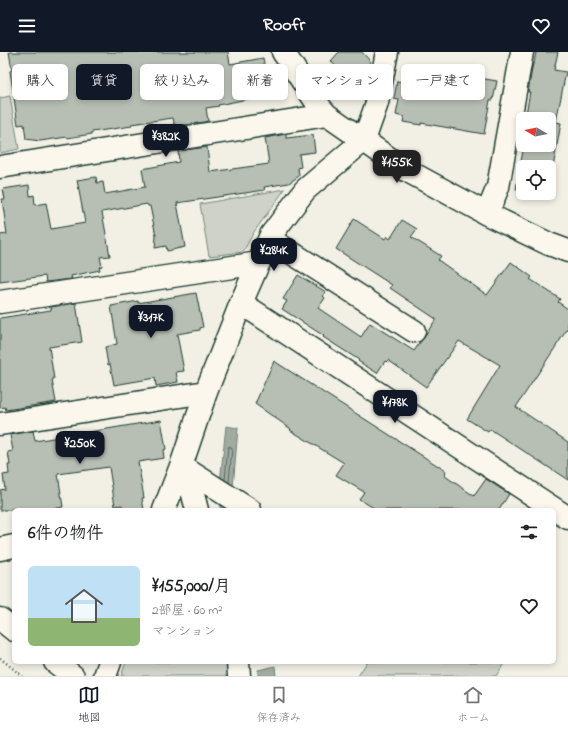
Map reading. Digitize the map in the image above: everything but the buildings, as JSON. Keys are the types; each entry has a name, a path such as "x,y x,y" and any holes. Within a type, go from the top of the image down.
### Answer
{"street":[{"path":"282,52 319,106 328,115 406,170 487,214 549,244 568,251"},
{"path":"165,508 181,466 206,392 241,303 271,235 305,190 364,140 377,103 387,52"},
{"path":"487,214 498,188 522,52"},
{"path":"0,167 328,115"},
{"path":"270,239 414,331"},
{"path":"0,302 259,263"},
{"path":"241,303 540,505"},
{"path":"0,424 206,392"},
{"path":"181,466 190,483 196,508"},
{"path":"181,466 247,508"},
{"path":"556,512 568,518"},
{"path":"0,548 12,546"},
{"path":"0,619 12,628"},
{"path":"58,664 73,676"},
{"path":"105,676 109,664"},
{"path":"238,664 239,676"}],"path":[{"path":"0,658 22,676"}],"shaded area":[{"path":"10,96 19,149 0,153 0,98"},
{"path":"285,189 254,232 243,252 209,256 200,204"},
{"path":"125,664 228,664 229,676 121,676"},
{"path":"366,664 504,664 496,676 358,676"}],"water":[{"path":"226,426 238,428 232,500 234,508 220,508 218,501"},
{"path":"275,666 276,676 258,676 258,670"}]}
